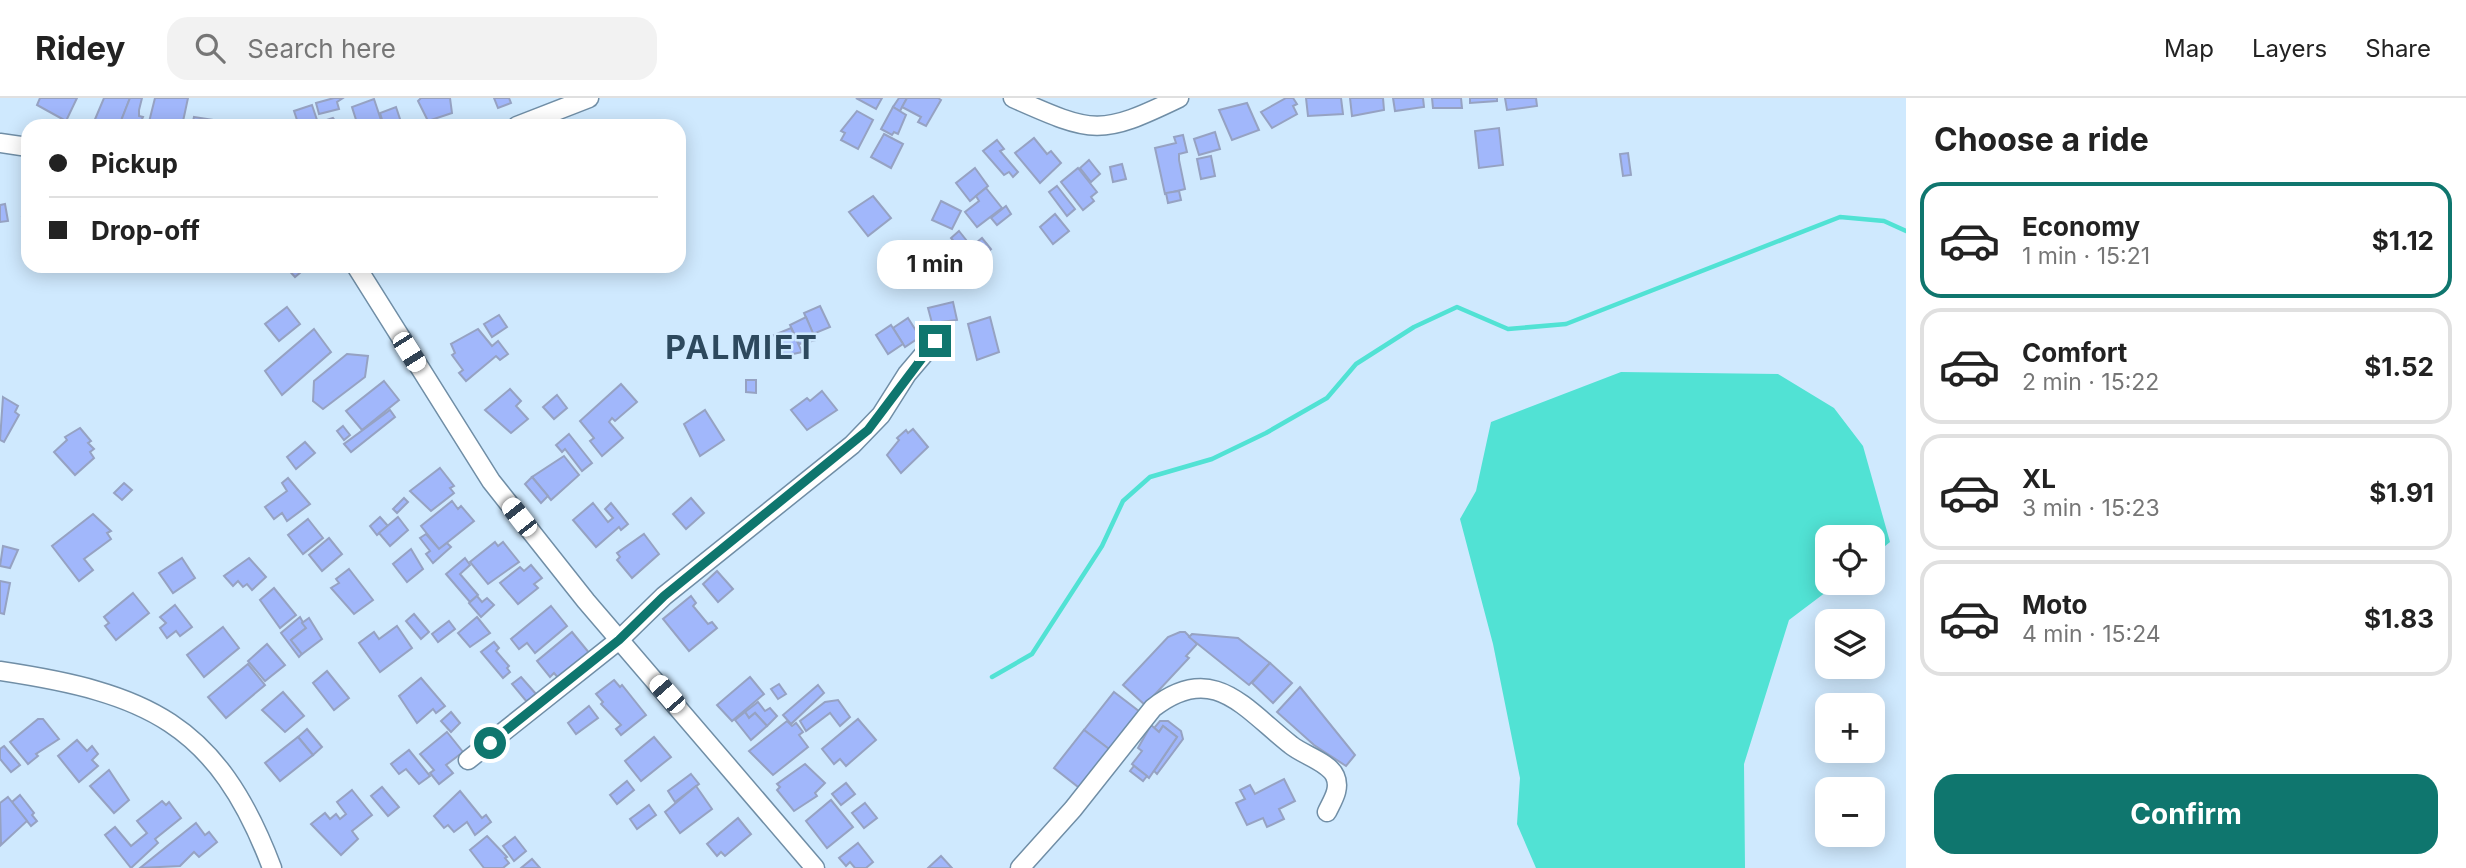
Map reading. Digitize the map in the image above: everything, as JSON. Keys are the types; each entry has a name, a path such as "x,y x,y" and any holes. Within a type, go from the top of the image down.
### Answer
{"street":[{"path":"535,119 589,98"},
{"path":"1013,98 1072,122 1101,128 1136,119 1180,98"},
{"path":"0,143 21,146"},
{"path":"360,273 491,481 619,640 815,868"},
{"path":"468,760 619,640 664,596 868,430 935,341"},
{"path":"0,671 108,692 156,714 179,730 206,754 235,789 256,828 272,868"},
{"path":"1020,868 1073,809 1153,708 1169,696 1190,688 1208,687 1223,692 1242,703 1306,756 1329,768 1336,777 1337,792 1326,812"}],"shaded area":[{"path":"1621,372 1778,374 1834,408 1863,446 1890,542 1885,546 1885,525 1815,525 1815,595 1822,595 1789,620 1744,764 1745,868 1536,868 1517,824 1520,778 1493,644 1460,519 1476,491 1491,422"}],"building":[{"path":"40,98 77,98 67,119 37,105"},
{"path":"104,98 130,98 122,119 95,119"},
{"path":"130,98 142,98 139,116 142,119 122,119"},
{"path":"155,98 188,98 184,119 150,119"},
{"path":"343,98 337,102 339,109 319,114 316,103"},
{"path":"421,98 450,98 452,113 427,119 418,101"},
{"path":"494,98 509,98 511,103 498,108"},
{"path":"856,98 882,98 876,109"},
{"path":"899,98 907,98 900,111 893,107"},
{"path":"907,98 941,100 926,126 918,122 921,117 902,107"},
{"path":"1286,98 1293,98 1297,104 1293,106 1297,114 1272,128 1261,112"},
{"path":"1306,98 1341,98 1343,114 1308,116"},
{"path":"1350,98 1383,98 1384,110 1352,116"},
{"path":"1393,98 1423,98 1424,107 1395,111"},
{"path":"1432,98 1461,98 1462,108 1433,108"},
{"path":"1470,98 1497,98 1497,101 1470,103"},
{"path":"1505,98 1536,98 1537,106 1507,110"},
{"path":"374,99 381,119 356,119 352,107"},
{"path":"1247,103 1259,130 1232,140 1219,110"},
{"path":"312,105 317,119 297,119 294,111"},
{"path":"396,107 400,119 382,119 380,113"},
{"path":"893,107 906,115 898,134 894,132 892,135 881,129"},
{"path":"857,111 873,120 858,149 841,140 845,133 841,131"},
{"path":"1499,128 1503,165 1479,168 1475,131"},
{"path":"1215,132 1220,149 1199,155 1194,139"},
{"path":"884,134 903,144 891,168 871,157"},
{"path":"1183,135 1187,152 1179,154 1179,160 1185,189 1165,194 1155,148 1176,143 1174,137"},
{"path":"1034,138 1047,154 1051,151 1061,163 1040,183 1015,153"},
{"path":"997,140 1004,149 1000,151 1018,172 1013,177 1009,172 1004,175 983,151"},
{"path":"1628,153 1631,175 1623,176 1620,154"},
{"path":"1211,156 1215,176 1201,179 1197,159"},
{"path":"1089,160 1100,174 1091,182 1080,168"},
{"path":"1122,164 1126,179 1113,182 1110,167"},
{"path":"975,168 988,186 970,201 956,183"},
{"path":"1078,168 1097,192 1091,197 1094,201 1083,210 1061,182"},
{"path":"1057,186 1075,209 1067,216 1049,192"},
{"path":"986,188 1002,208 977,227 965,212 979,201 976,196"},
{"path":"1179,191 1181,200 1168,203 1166,193"},
{"path":"873,196 891,218 868,236 849,212"},
{"path":"941,201 961,211 952,229 932,220"},
{"path":"5,204 8,221 0,222 0,205"},
{"path":"1006,206 1011,214 997,225 991,218"},
{"path":"1055,214 1069,231 1053,244 1040,227"},
{"path":"959,231 971,246 957,258 950,249 956,244 951,238"},
{"path":"982,238 991,249 971,266 962,255"},
{"path":"953,302 957,320 932,323 928,308"},
{"path":"820,306 830,327 813,334 804,313"},
{"path":"287,307 300,324 279,341 265,324"},
{"path":"499,315 507,327 492,337 484,324"},
{"path":"806,317 816,340 799,344 790,325"},
{"path":"990,317 999,352 977,360 968,324"},
{"path":"908,318 920,337 905,347 893,328"},
{"path":"891,325 903,344 888,354 876,335"},
{"path":"791,328 802,352 784,356 774,335"},
{"path":"314,329 331,352 282,395 265,371"},
{"path":"478,329 492,346 498,341 508,354 500,360 496,356 466,381 459,373 463,370 452,355 455,353 451,344"},
{"path":"347,354 368,356 365,377 323,409 313,401 314,381"},
{"path":"746,380 756,380 756,393 746,392"},
{"path":"384,381 399,400 362,430 346,411"},
{"path":"621,384 637,402 615,421 612,418 609,422 623,438 602,456 590,441 594,438 580,421"},
{"path":"510,389 521,401 516,406 528,419 511,433 485,410"},
{"path":"822,391 837,410 807,430 791,410 807,398 810,401"},
{"path":"557,395 567,408 554,419 543,407"},
{"path":"3,397 18,406 15,412 19,415 4,442 0,440"},
{"path":"390,410 395,417 351,452 344,444"},
{"path":"705,410 724,440 700,456 684,424"},
{"path":"343,426 350,435 344,440 337,431"},
{"path":"80,428 91,441 88,443 94,449 90,452 94,458 75,475 54,452 67,440 65,437"},
{"path":"913,429 928,447 901,473 887,455 899,440 897,438 906,430 908,433"},
{"path":"569,434 592,463 582,471 565,449 562,452 556,445"},
{"path":"305,442 315,453 296,469 287,457"},
{"path":"564,456 579,475 551,500 532,477"},
{"path":"440,468 454,486 450,488 454,493 431,511 410,491"},
{"path":"532,477 548,496 541,503 525,484"},
{"path":"288,478 310,504 287,521 282,513 274,519 265,507 287,491 282,483"},
{"path":"124,483 132,490 122,500 114,493"},
{"path":"404,498 408,502 397,513 393,509"},
{"path":"691,498 704,513 686,529 673,514"},
{"path":"452,501 458,509 461,506 474,521 439,549 421,526"},
{"path":"593,503 608,522 613,518 605,509 611,503 628,524 621,530 619,527 596,547 573,520"},
{"path":"93,514 111,531 107,533 111,539 84,559 93,570 79,581 52,546"},
{"path":"380,517 388,526 377,535 370,526"},
{"path":"398,517 408,530 390,546 379,533"},
{"path":"308,519 323,538 303,554 288,535"},
{"path":"426,534 439,549 447,543 451,547 433,563 426,554 430,551 420,538"},
{"path":"644,534 659,554 632,578 617,560 620,557 617,553"},
{"path":"329,538 342,554 322,571 309,555"},
{"path":"495,542 498,546 503,542 519,562 488,584 470,562"},
{"path":"3,546 18,550 10,568 0,566"},
{"path":"411,549 423,569 407,582 393,564"},
{"path":"182,558 195,578 173,593 159,573"},
{"path":"249,558 266,577 252,590 247,584 243,587 238,581 233,586 224,576"},
{"path":"465,558 470,565 460,574 478,595 470,602 446,574"},
{"path":"531,565 542,578 534,584 538,588 518,604 500,583 520,567 524,571"},
{"path":"349,569 373,600 354,614 331,588 339,583 336,579"},
{"path":"717,571 733,589 718,602 703,584"},
{"path":"0,581 10,583 4,614 0,613"},
{"path":"274,588 296,615 280,628 260,600"},
{"path":"133,593 149,613 116,640 105,626 109,623 104,617"},
{"path":"477,596 482,602 487,598 494,605 481,617 469,603"},
{"path":"691,596 696,603 693,606 708,624 712,622 717,628 689,651 663,619"},
{"path":"175,605 192,627 180,636 176,631 167,638 160,628 166,623 160,617"},
{"path":"551,606 567,626 535,653 527,643 519,649 511,639"},
{"path":"414,614 429,632 421,639 406,621"},
{"path":"300,617 306,628 291,640 302,654 299,657 281,633"},
{"path":"477,617 490,633 470,647 458,633"},
{"path":"309,618 322,639 302,654 291,640 306,628 302,623"},
{"path":"449,621 455,629 438,642 432,634"},
{"path":"397,626 412,648 380,672 359,643 374,632 379,639"},
{"path":"223,627 239,648 204,677 187,655"},
{"path":"572,632 590,654 560,680 554,673 550,677 537,661"},
{"path":"1185,632 1197,644 1186,656 1189,658 1145,705 1123,685 1168,637"},
{"path":"1192,634 1238,638 1270,663 1249,685 1189,637"},
{"path":"494,642 499,648 496,651 509,666 507,668 510,672 503,678 481,652"},
{"path":"267,644 285,665 265,681 248,661"},
{"path":"1270,663 1292,683 1273,703 1252,683"},
{"path":"248,664 265,685 226,718 208,697"},
{"path":"327,671 349,698 334,710 313,683"},
{"path":"521,677 536,694 527,702 512,684"},
{"path":"750,677 764,694 732,721 717,705"},
{"path":"421,678 445,706 436,713 433,709 417,723 399,696"},
{"path":"614,680 620,687 622,685 646,715 621,735 616,729 621,725 601,704 603,702 596,694"},
{"path":"779,684 786,694 778,699 771,689"},
{"path":"818,685 824,693 791,724 783,715"},
{"path":"1300,687 1355,755 1346,766 1314,745 1277,712"},
{"path":"283,692 304,716 285,732 262,710"},
{"path":"1114,692 1140,712 1110,750 1084,730"},
{"path":"838,700 850,717 840,726 830,713 806,731 800,721 825,702"},
{"path":"758,702 765,711 770,708 777,716 767,726 755,713 749,718 745,712"},
{"path":"589,706 598,718 576,734 568,723"},
{"path":"451,712 460,723 451,732 441,721"},
{"path":"745,712 749,718 755,713 767,726 751,740 735,720"},
{"path":"38,719 43,719 59,739 36,754 38,756 28,764 10,742"},
{"path":"858,719 876,740 846,766 840,759 834,764 822,749"},
{"path":"787,721 792,726 796,723 803,732 799,735 808,747 773,775 749,751"},
{"path":"1160,721 1168,721 1181,731 1183,739 1157,774 1154,771 1177,737 1163,726 1159,732 1154,728"},
{"path":"1151,725 1159,732 1163,726 1177,737 1149,778 1132,764 1142,751 1138,748"},
{"path":"307,729 322,747 313,755 298,737"},
{"path":"1084,730 1113,752 1082,790 1054,768"},
{"path":"447,732 463,752 446,765 453,773 439,784 430,773 434,770 420,754"},
{"path":"298,737 313,755 280,781 265,763"},
{"path":"654,737 671,757 641,781 625,761"},
{"path":"77,740 87,751 92,746 98,754 92,760 98,766 79,782 58,756"},
{"path":"4,746 20,765 11,772 0,759 0,749"},
{"path":"409,750 430,776 419,784 406,769 399,774 391,764"},
{"path":"805,764 825,783 815,793 817,796 794,811 777,790 780,787 777,784"},
{"path":"1134,766 1147,776 1143,781 1130,771"},
{"path":"109,770 129,800 114,813 90,786"},
{"path":"691,774 699,784 675,802 668,791"},
{"path":"1284,779 1295,801 1279,809 1284,819 1267,827 1263,818 1247,825 1236,803 1245,799 1240,790 1250,785 1255,794"},
{"path":"627,781 634,790 617,804 610,795"},
{"path":"846,783 855,794 841,805 832,794"},
{"path":"696,786 712,809 680,833 665,812"},
{"path":"382,787 399,807 388,816 371,796"},
{"path":"352,790 372,815 352,831 358,839 341,855 311,824 325,813 330,819 336,814 340,819 346,814 337,802"},
{"path":"460,791 482,818 486,815 491,822 475,835 467,822 454,832 448,825 444,828 434,816"},
{"path":"20,795 37,821 31,826 12,802"},
{"path":"8,797 27,821 1,845 0,803"},
{"path":"831,800 853,827 827,848 806,821"},
{"path":"162,801 166,805 169,802 181,818 155,839 158,843 131,868 105,835 115,827 131,846 147,833 137,821"},
{"path":"865,803 877,818 864,828 852,813"},
{"path":"649,805 656,815 637,829 630,819"},
{"path":"738,818 751,834 725,856 721,852 717,856 707,844"},
{"path":"196,823 205,835 209,832 217,842 199,857 194,852 180,866 140,868"},
{"path":"487,836 507,857 505,858 509,863 503,868 484,868 470,850"},
{"path":"515,837 526,851 514,861 503,846"},
{"path":"858,843 873,862 866,868 855,868 850,862 846,866 839,858"},
{"path":"941,856 952,868 928,868"},
{"path":"532,859 540,868 521,868"}],"waterway":[{"path":"992,677 1032,654 1102,546 1123,501 1150,477 1212,459 1266,433 1327,398 1356,364 1414,327 1457,307 1508,329 1566,324 1840,217 1884,221 1906,231"}],"district":[{"name":"PALMIET","path":"742,347"}],"route":[{"path":"490,743 619,640 664,596 852,445 881,415 907,374 935,341"}]}
